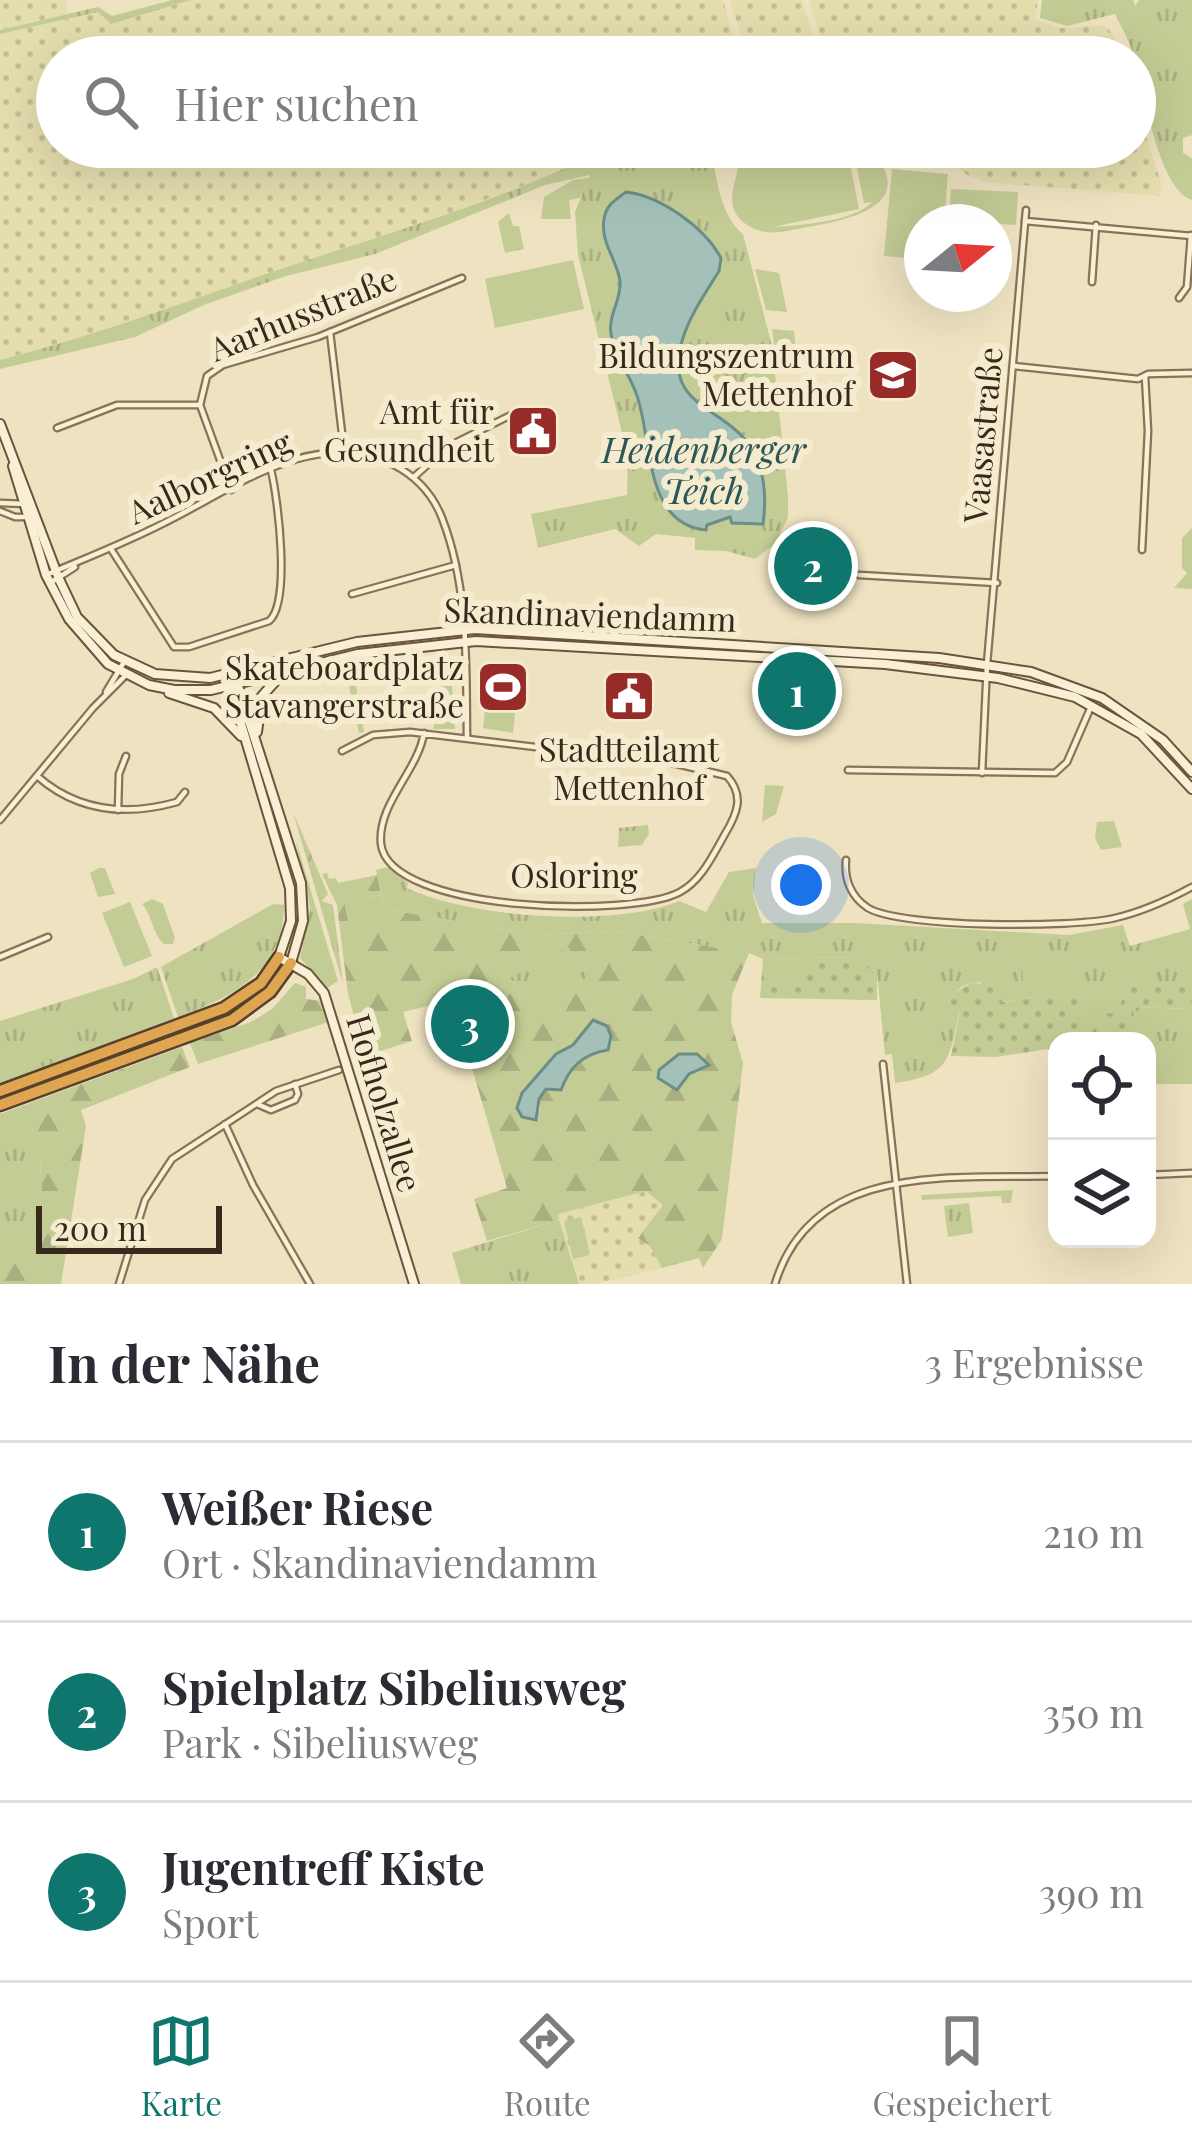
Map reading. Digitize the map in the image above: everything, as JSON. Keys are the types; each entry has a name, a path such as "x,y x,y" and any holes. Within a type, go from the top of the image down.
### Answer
{"highway":[{"path":"0,1091 224,1008 285,960"},
{"path":"0,1105 232,1020 270,992 285,960"}],"main road":[{"name":"Skandinaviendamm","path":"0,424 75,628 98,655 160,688 199,691 234,686 374,651 465,641 770,656 987,676 1092,704 1141,734 1192,789"},
{"name":"Skandinaviendamm","path":"125,668 174,678 231,674 357,642 463,629 563,631 987,664 1058,679 1102,698 1163,740 1192,772"},
{"path":"252,746 261,699 285,672"},
{"path":"231,674 290,888 285,960"},
{"path":"160,688 218,711 252,746"},
{"name":"Hofholzallee","path":"285,960 315,980 326,998 414,1284"}],"street":[{"name":"Vaasastraße","path":"982,773 987,664 1027,210"},
{"path":"1025,221 1191,235 1187,286 1179,298"},
{"path":"1092,282 1096,225"},
{"name":"Aarhusstraße","path":"231,490 200,405 207,376 223,365 330,332 462,278"},
{"path":"330,332 344,451"},
{"path":"1013,366 1138,379 1192,373"},
{"path":"1142,550 1148,430 1145,376"},
{"path":"57,428 117,405 200,405"},
{"path":"467,737 465,641 456,565 440,513 414,477 447,446 517,412"},
{"name":"Aalborgring","path":"53,577 308,455 344,451 385,460 414,477"},
{"path":"111,549 174,647 189,647 264,623 276,616 279,602 278,504 271,470"},
{"path":"0,507 27,503"},
{"path":"0,507 31,516"},
{"path":"352,594 456,565"},
{"path":"859,575 997,584"},
{"path":"0,820 125,668"},
{"path":"848,770 1055,773 1067,762 1092,704"},
{"name":"Osloring","path":"342,751 374,735 424,734 712,770 734,783 737,808 704,869 689,886 667,898 561,905 452,895 398,873 382,848 386,816 424,734"},
{"path":"118,810 119,774 126,756"},
{"path":"37,776 78,802 118,810 140,811 177,802 185,792"},
{"path":"846,860 850,889 869,909 892,916 1029,926 1111,919 1159,904 1192,887"},
{"path":"0,957 48,937"},
{"path":"883,1064 907,1284"},
{"path":"119,1284 155,1179 188,1146 257,1103 339,1070"},
{"path":"257,1103 268,1111 295,1100 296,1084"},
{"path":"225,1124 306,1283"},
{"path":"1156,1175 1192,1173"},
{"path":"775,1284 794,1244 820,1215 854,1194 896,1184 1048,1176"}],"shaded area":[{"path":"0,0 65,0 68,14 0,30"},
{"path":"191,0 723,0 733,36 36,36 36,168 569,168 375,241 124,326 0,360 0,34 99,12 112,24"},
{"path":"730,0 802,0 813,36 741,36"},
{"path":"809,0 1038,0 1035,19 1060,28 1103,25 1114,36 820,36"},
{"path":"1156,167 1162,186 1159,196 985,182 960,168"},
{"path":"647,1191 663,1204 650,1246 662,1268 579,1284 557,1214"}],"green space":[{"path":"172,0 191,0 111,24 98,12 0,34 0,30 98,7 112,16"},
{"path":"1042,0 1133,0 1135,6 1139,0 1192,0 1192,135 1183,138 1183,153 1192,158 1192,200 1169,176 1156,144 1156,36 1125,36 1115,14 1067,26 1040,18"},
{"path":"565,168 714,168 724,206 743,234 772,346 788,496 788,518 779,535 791,539 796,563 776,543 755,559 726,551 695,550 695,538 656,534 639,546 615,529 538,548 531,514 627,495 628,457 578,255 575,212 590,175 545,185 375,254 286,276 204,305 135,337 0,369 0,360 120,325"},
{"path":"851,168 859,209 773,227 840,218 864,209 872,202 864,203 857,168 883,168 888,181 885,194 864,212 831,223 766,232 740,220 735,212 738,170"},
{"path":"892,169 948,174 946,204 904,204 904,258 884,256"},
{"path":"589,178 580,198 569,200 571,219 541,219 544,197 573,180"},
{"path":"951,189 1018,192 1016,225 1012,225 1012,204 950,204"},
{"path":"509,213 513,226 519,226 524,249 505,253 498,222"},
{"path":"573,260 584,309 495,328 485,279"},
{"path":"755,269 779,273 787,312 766,310"},
{"path":"772,329 794,331 798,369 777,367"},
{"path":"1192,528 1192,589 1174,588 1187,573 1182,568 1182,538"},
{"path":"450,656 455,729 433,729 444,695 435,670 372,669 354,673 364,732 359,733 345,667"},
{"name":"Skateboardplatz Stavangerstraße","path":"490,666 520,669 513,733 483,728"},
{"path":"765,785 784,786 776,814 762,822"},
{"path":"293,812 328,894 322,901 333,905 343,984"},
{"path":"1114,821 1122,847 1101,850 1095,838 1097,822"},
{"path":"648,825 642,845 618,847 619,828"},
{"path":"295,838 338,981 327,988 300,958 310,908"},
{"path":"388,867 408,883 407,888 467,906 581,917 618,915 679,901 706,912 729,872 756,868 753,896 762,923 855,923 1069,935 1123,925 1130,946 1190,929 1183,904 1192,899 1192,981 1124,987 1120,1015 1103,1014 1101,1032 1077,1032 1038,997 1002,1002 979,982 968,984 948,1006 960,1010 944,1062 928,1075 895,1083 892,1054 885,1055 877,973 856,957 763,959 614,931 536,935 384,909 376,870"},
{"path":"105,868 115,894 98,897 90,873"},
{"path":"322,874 338,883 377,875 381,895 344,902 386,923 384,909 536,935 614,931 749,953 732,995 731,1022 743,1063 722,1239 703,1268 699,1258 662,1268 650,1246 638,1238 663,1205 646,1191 558,1214 559,1220 487,1241 474,1199 507,1188 470,1061 507,1034 496,998 470,996 403,1012 412,1041 365,1056 348,994 337,905","holes":["568,947 590,976 546,998 524,995 510,978","593,1020 590,1053 564,1077 564,1088 547,1089 539,1099 540,1111 522,1117 517,1108 522,1093"]},
{"path":"381,895 387,923 350,930 344,902"},
{"path":"152,899 163,904 173,944 160,940 142,904"},
{"path":"130,902 152,956 124,967 102,913"},
{"path":"273,904 284,905 281,928 265,964 236,990 178,1017 161,967"},
{"path":"568,946 591,976 546,998 524,995 509,977"},
{"path":"1064,950 1065,980 1023,982 1021,952"},
{"path":"856,957 877,973 877,1000 760,998 763,959"},
{"path":"806,961 806,982 764,983 764,962"},
{"path":"157,967 174,1018 0,1084 0,1021"},
{"path":"1192,981 1192,1009 1132,1007 1138,1032 1101,1032 1103,1013 1120,1014 1124,986"},
{"path":"973,982 995,988 1003,1002 1077,991 1077,1032 1048,1032 1048,1049 996,1057 951,1056 960,1011 947,1006 955,992"},
{"path":"295,983 306,987 306,999 322,1001 329,1022 198,1064 190,1043 251,1022 272,1009"},
{"path":"1131,1007 1192,1009 1192,1084 1156,1084 1156,1032 1138,1032"},
{"path":"182,1047 190,1067 81,1110 86,1126 61,1284 0,1284 0,1270 36,1235 31,1204 42,1197 40,1159 22,1134 0,1129 0,1114"},
{"path":"0,1129 22,1134 40,1159 42,1197 31,1205 36,1235 0,1270"},
{"path":"1013,1190 1011,1203 1002,1203 1001,1196 922,1200 921,1195"},
{"path":"969,1203 973,1233 948,1237 944,1206"},
{"path":"581,1217 590,1255 573,1259 564,1221"},
{"path":"559,1220 579,1284 461,1284 452,1253"}],"water":[{"name":"Heidenberger Teich","path":"626,192 681,215 721,258 719,271 683,338 680,377 686,390 736,430 753,451 763,481 763,524 732,523 730,517 707,525 706,530 685,524 660,495 636,393 611,334 620,281 604,236 604,219 609,206"},
{"path":"593,1020 607,1026 608,1050 578,1063 561,1090 546,1089 536,1120 522,1117 517,1108 522,1093"},
{"path":"679,1054 697,1054 709,1065 689,1074 677,1090 658,1078 659,1070"}],"place":[{"name":"Bildungszentrum Mettenhof","path":"893,375"},
{"name":"Amt für Gesundheit","path":"533,431"},
{"name":"Spielplatz Sibeliusweg","path":"813,566"},
{"name":"Skateboardplatz Stavangerstraße","path":"503,687"},
{"name":"Weißer Riese","path":"797,691"},
{"name":"Stadtteilamt Mettenhof","path":"629,696"},
{"name":"Jugentreff Kiste","path":"470,1024"}]}
